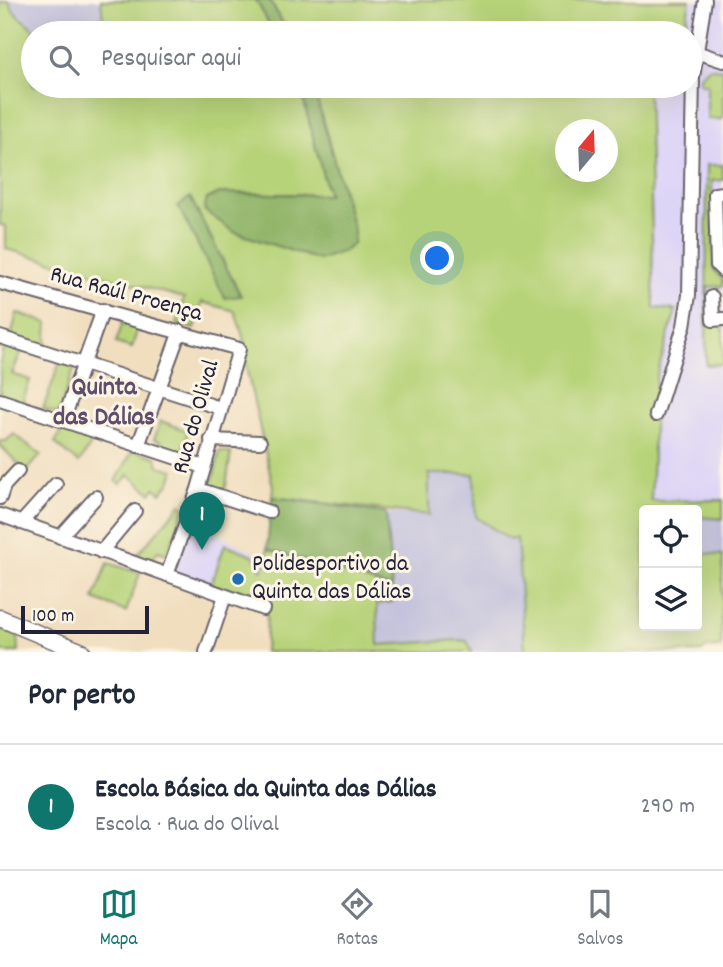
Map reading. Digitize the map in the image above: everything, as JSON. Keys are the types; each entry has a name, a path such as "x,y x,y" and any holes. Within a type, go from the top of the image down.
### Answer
{"main road":[{"path":"0,618 82,652"}],"street":[{"path":"700,21 705,0"},
{"path":"702,54 723,61"},
{"path":"656,415 684,326 689,295 691,98"},
{"path":"723,193 715,194 717,265 723,271"},
{"name":"Rua Raúl Proença","path":"0,283 239,349"},
{"path":"712,297 713,320 723,319"},
{"path":"63,421 103,310"},
{"path":"138,446 180,331"},
{"path":"0,337 220,408"},
{"name":"Rua do Olival","path":"167,575 198,489 239,349"},
{"path":"0,400 204,467"},
{"path":"211,440 260,442"},
{"path":"0,498 4,486 18,471"},
{"path":"21,523 56,484"},
{"path":"198,489 268,512"},
{"path":"60,537 96,497"},
{"path":"102,552 135,510"},
{"path":"0,515 263,609"},
{"path":"206,652 225,596"}],"shaded area":[{"path":"0,0 101,0 103,21 24,21 14,12 9,2 0,3"},
{"path":"690,0 723,0 723,500 651,502 656,378 676,311 654,308 648,98 702,98 702,21 686,21"},
{"path":"429,474 474,474 517,538 525,652 472,652 471,649 431,643 378,645 377,603 393,601 386,513 428,515"},
{"path":"702,517 723,519 723,555 702,553"},
{"path":"192,522 268,559 262,572 211,585 178,574 175,567"}],"green space":[{"path":"101,0 256,0 267,21 103,21"},
{"path":"256,0 269,0 282,21 267,21"},
{"path":"269,0 690,0 686,21 282,21"},
{"path":"9,1 14,12 24,21 21,21 21,98 303,98 328,195 219,193 344,251 353,244 354,231 316,98 648,98 654,308 676,310 656,378 651,501 723,500 723,519 702,517 702,505 639,505 639,631 702,631 702,553 723,555 721,647 708,647 701,652 525,652 517,538 510,540 476,517 474,474 429,474 429,515 272,497 273,486 247,371 244,340 235,311 202,302 195,329 176,324 184,298 6,249 6,226 0,225 0,3"},
{"path":"710,67 723,70 723,119 707,119 707,84 702,84 702,74"},
{"path":"303,98 316,98 354,231 353,244 344,251 319,260 234,232 204,210 207,199 219,193 328,195"},
{"path":"707,165 723,165 723,180 712,181 714,269 723,279 723,286 708,287 709,323 723,323 723,364 706,365"},
{"path":"190,197 241,296 225,298 178,206"},
{"path":"17,313 48,323 46,348 11,337"},
{"path":"124,319 139,323 132,348 116,343"},
{"path":"4,344 22,350 12,374 30,380 22,404 0,396 0,362"},
{"path":"60,362 75,366 58,414 43,409"},
{"path":"161,421 188,431 182,454 163,448 162,442 154,439"},
{"path":"64,427 95,438 79,463 55,443"},
{"path":"14,434 41,455 26,472 0,445 0,441 6,441"},
{"path":"133,450 156,457 159,466 174,470 170,482 161,493 155,488 151,493 129,475 120,484 116,481"},
{"path":"220,451 231,453 225,492 207,484 206,480 213,480"},
{"path":"272,497 386,513 392,588 267,549"},
{"path":"181,504 185,508 167,554 158,551 149,563 136,556"},
{"path":"225,544 253,555 262,571 268,559 267,549 392,588 393,602 377,604 378,645 460,640 467,641 472,652 265,652 267,617 262,604 211,585"},
{"path":"108,563 140,573 126,612 94,599"},
{"path":"0,629 18,636 19,652 0,652"}],"place":[{"name":"Escola Básica da Quinta das Dálias","path":"202,550"},
{"name":"Polidesportivo da Quinta das Dálias","path":"238,579"}],"district":[{"name":"Quinta das Dálias","path":"104,403"}]}
